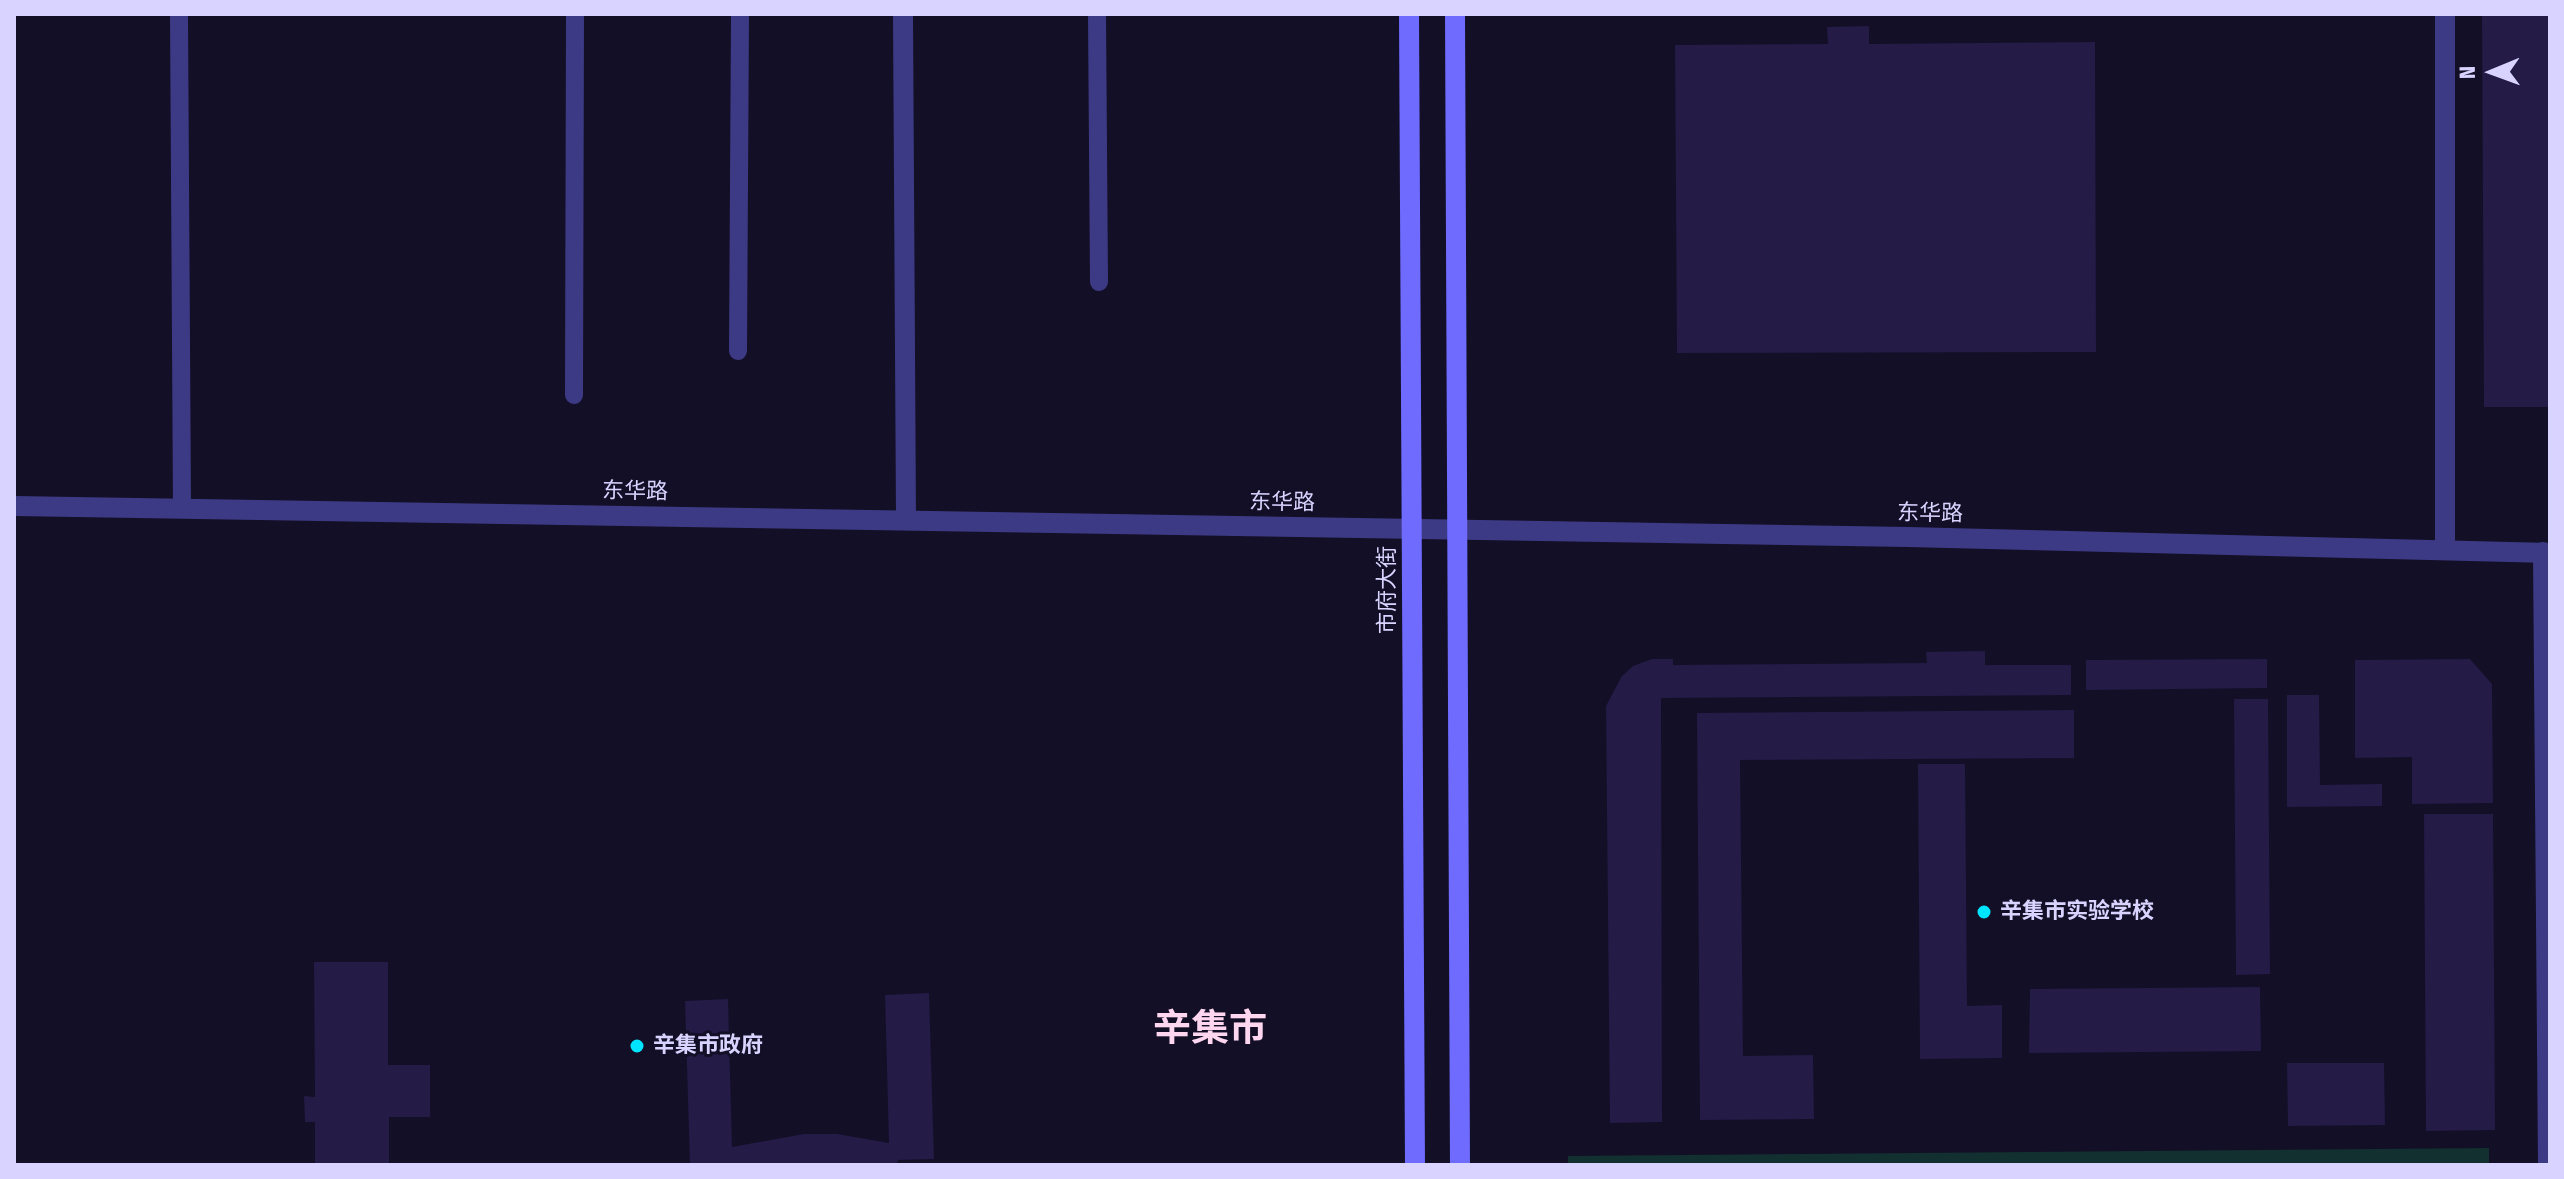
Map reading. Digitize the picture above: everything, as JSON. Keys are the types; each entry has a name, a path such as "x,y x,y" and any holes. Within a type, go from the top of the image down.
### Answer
{"main road":[{"name":"市府大街","path":"1409,14 1415,1165"},
{"path":"1455,14 1460,1165"}],"street":[{"path":"903,14 906,520"},
{"path":"2445,14 2445,550"},
{"name":"东华路","path":"14,506 2546,552"},
{"path":"2546,552 2548,1165"}],"lane":[{"path":"179,14 182,508"},
{"path":"574,395 575,14"},
{"path":"738,351 740,14"},
{"path":"1097,14 1099,282"}],"green space":[{"path":"2489,1148 2489,1165 1568,1165 1568,1156"}],"building":[{"path":"2482,14 2550,14 2550,407 2484,407"},
{"path":"1869,26 1869,44 2095,42 2096,352 1677,353 1675,45 1828,44 1827,27"},
{"path":"1985,651 1985,665 2071,665 2071,695 1661,698 1662,1122 1610,1123 1606,706 1622,676 1633,666 1652,659 1673,659 1673,665 1927,663 1926,652"},
{"path":"2267,659 2267,688 2086,690 2086,660"},
{"path":"2470,659 2492,684 2493,803 2412,804 2412,757 2355,758 2355,660"},
{"path":"2287,695 2319,695 2320,785 2382,784 2382,806 2287,807"},
{"path":"2234,699 2268,699 2270,974 2236,975"},
{"path":"2074,710 2074,758 1740,760 1743,1056 1813,1055 1814,1119 1700,1120 1697,713"},
{"path":"1918,764 1965,764 1967,1006 2002,1005 2002,1058 1920,1059"},
{"path":"2424,814 2493,814 2495,1130 2426,1131"},
{"path":"314,962 388,962 388,1065 430,1065 430,1117 389,1117 389,1163 315,1165 315,1122 305,1122 304,1096 315,1097"},
{"path":"2260,987 2261,1051 2029,1053 2030,989"},
{"path":"929,993 934,1159 898,1160 896,1165 690,1165 685,1001 728,999 732,1147 804,1134 837,1134 889,1143 885,995"},
{"path":"2287,1063 2384,1063 2385,1125 2288,1126"}],"place":[{"name":"辛集市实验学校","path":"1984,912"},
{"name":"辛集市政府","path":"637,1046"}],"district":[{"name":"辛集市","path":"1210,1030"}]}
